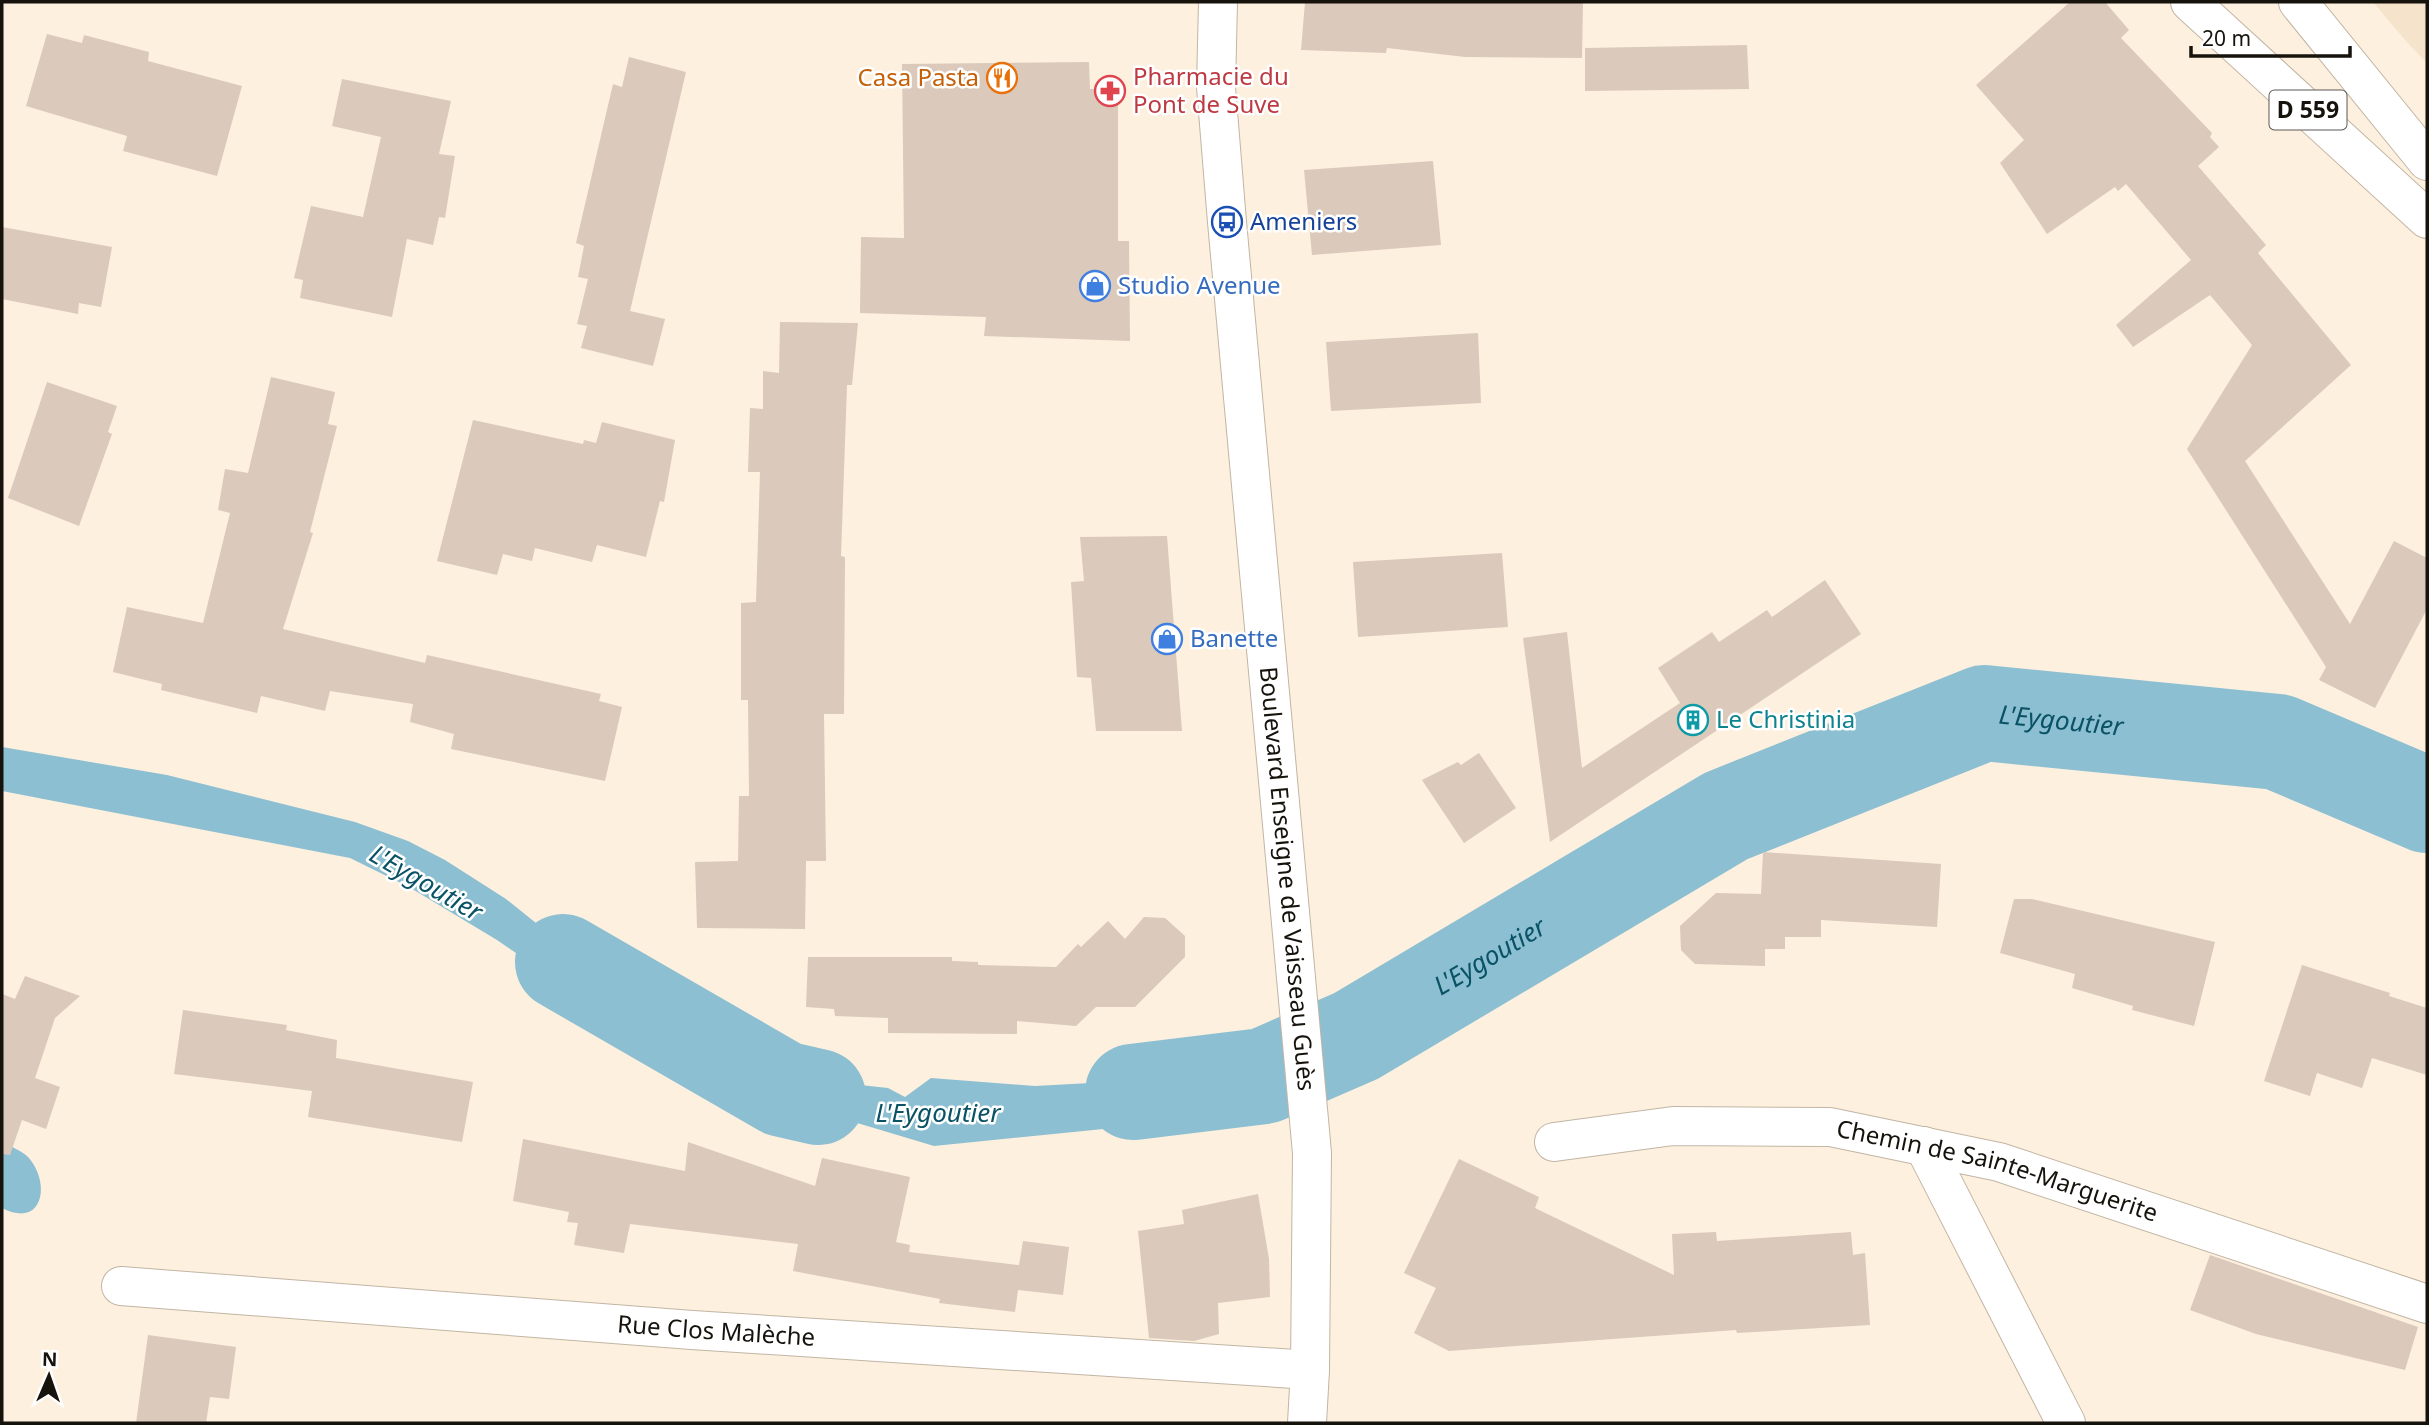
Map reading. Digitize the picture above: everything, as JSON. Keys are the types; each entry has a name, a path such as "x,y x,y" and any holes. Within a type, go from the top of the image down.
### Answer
{"street":[{"name":"Boulevard Enseigne de Vaisseau Guès","path":"1218,2 1216,87 1227,222 1312,1153 1307,1423"},
{"name":"D 559","path":"2190,2 2427,219"},
{"name":"D 559","path":"2298,2 2427,161"},
{"name":"Chemin de Sainte-Marguerite","path":"1554,1142 1673,1126 1830,1127 1999,1162 2427,1304"},
{"path":"1924,1146 2066,1423"},
{"name":"Rue Clos Malèche","path":"121,1286 706,1331 1310,1370"}],"shaded area":[{"path":"2373,2 2427,2 2427,63 2406,41"}],"water":[{"name":"L'Eygoutier","path":"2,747 167,775 355,822 408,841 445,860 506,899 598,973 691,1037 786,1077 888,1088 905,1097 931,1078 1035,1086 1127,1081 1185,1073 1260,1037 1265,1105 1203,1119 934,1146 687,1072 629,1042 542,971 497,940 409,887 350,858 2,791"},
{"path":"2,1139 29,1158 36,1168 41,1191 39,1201 27,1213 16,1213 2,1208"}],"building":[{"path":"1305,2 1583,2 1582,58 1465,57 1387,48 1386,53 1301,50"},
{"path":"2070,2 2105,2 2129,30 2121,38 2212,133 2210,137 2219,147 2198,166 2266,245 2258,253 2351,365 2245,461 2350,624 2394,541 2427,558 2427,609 2375,708 2319,680 2326,667 2187,449 2252,345 2210,295 2133,347 2116,325 2191,260 2126,184 2118,191 2115,187 2047,234 2000,163 2024,140 1976,85"},
{"path":"47,34 82,43 84,35 149,52 148,61 242,86 217,176 123,151 127,136 26,106"},
{"path":"1747,45 1749,89 1585,91 1585,48"},
{"path":"629,57 686,72 630,311 665,319 653,366 581,348 587,326 577,324 588,279 578,277 584,246 576,243 613,84 622,87"},
{"path":"1089,62 1090,89 1118,88 1118,241 1129,241 1130,341 984,336 986,317 860,313 861,237 904,238 902,64"},
{"path":"342,79 451,101 439,154 455,156 445,218 439,217 433,245 407,239 392,317 300,298 303,280 294,278 311,206 363,217 381,137 332,126"},
{"path":"1433,161 1441,245 1312,255 1304,170"},
{"path":"2,227 112,247 101,307 79,303 78,314 2,299"},
{"path":"780,322 858,323 852,385 847,385 841,556 845,557 844,714 824,714 826,861 806,861 805,929 697,928 695,862 738,861 739,796 749,796 748,700 741,700 741,603 756,602 760,472 748,472 750,408 763,409 763,371 779,373"},
{"path":"1478,333 1481,403 1331,411 1326,342"},
{"path":"271,377 335,392 328,424 337,426 310,532 313,533 283,629 425,663 427,655 601,694 599,701 622,707 605,781 451,749 454,734 410,722 413,704 330,691 325,711 261,696 257,713 161,690 162,684 113,672 127,607 203,623 230,513 218,510 225,469 248,473"},
{"path":"47,382 117,406 108,432 112,434 79,526 8,498"},
{"path":"473,420 583,444 584,440 596,443 602,422 675,440 664,502 660,501 646,557 597,545 592,562 535,548 532,561 503,554 497,575 437,561"},
{"path":"1167,536 1182,731 1096,731 1091,678 1077,677 1071,582 1084,581 1080,537"},
{"path":"1502,553 1508,627 1358,637 1353,562"},
{"name":"Le Christinia","path":"1825,580 1861,634 1550,842 1523,638 1567,632 1582,768 1680,703 1658,668 1712,632 1719,642 1767,610 1772,617"},
{"path":"1479,753 1516,808 1464,843 1422,780 1458,762 1461,765"},
{"path":"1763,852 1941,864 1937,927 1821,920 1821,937 1785,937 1785,949 1765,949 1765,966 1695,964 1681,950 1680,926 1716,893 1761,894"},
{"path":"2014,899 2032,899 2215,942 2194,1026 2132,1010 2133,1006 2072,988 2075,974 2000,953"},
{"path":"1144,917 1165,918 1185,936 1185,957 1135,1007 1096,1007 1076,1026 1017,1021 1017,1034 888,1033 888,1018 835,1016 834,1009 806,1007 808,957 952,957 952,961 978,962 978,965 1056,967 1078,944 1081,947 1108,921 1125,939"},
{"path":"2302,965 2390,993 2389,996 2427,1008 2427,1075 2372,1058 2362,1088 2317,1073 2310,1096 2264,1081"},
{"path":"25,976 80,996 55,1018 35,1078 60,1087 46,1129 22,1120 10,1155 2,1154 2,994 15,999"},
{"path":"183,1010 287,1025 286,1030 337,1040 336,1058 473,1082 462,1142 308,1117 312,1091 174,1074"},
{"path":"523,1139 685,1171 688,1142 815,1186 822,1158 910,1177 896,1242 910,1245 909,1252 1019,1265 1023,1241 1069,1247 1063,1295 1018,1290 1015,1312 939,1303 940,1299 793,1271 798,1244 630,1224 624,1253 574,1245 578,1223 567,1222 569,1212 513,1201"},
{"path":"1459,1159 1539,1197 1535,1208 1674,1275 1672,1234 1716,1232 1717,1241 1851,1232 1853,1255 1865,1253 1870,1325 1737,1333 1736,1330 1449,1351 1414,1333 1436,1288 1404,1273"},
{"path":"1258,1194 1269,1259 1270,1297 1218,1303 1219,1334 1194,1341 1149,1338 1138,1231 1184,1224 1182,1210"},
{"path":"2210,1255 2418,1327 2405,1370 2256,1334 2190,1310"},
{"path":"148,1335 236,1347 229,1399 210,1397 206,1423 136,1423"}],"waterway":[{"name":"L'Eygoutier","path":"1133,1092 1264,1076 1356,1036 1726,816 1984,713 2278,742 2427,805"},
{"name":"L'Eygoutier","path":"563,962 783,1089 818,1097"}],"place":[{"name":"Casa Pasta","path":"1002,78"},
{"name":"Pharmacie du Pont de Suve","path":"1110,91"},
{"name":"Ameniers","path":"1227,222"},
{"name":"Studio Avenue","path":"1095,286"},
{"name":"Banette","path":"1167,639"},
{"name":"Le Christinia","path":"1693,720"}]}
